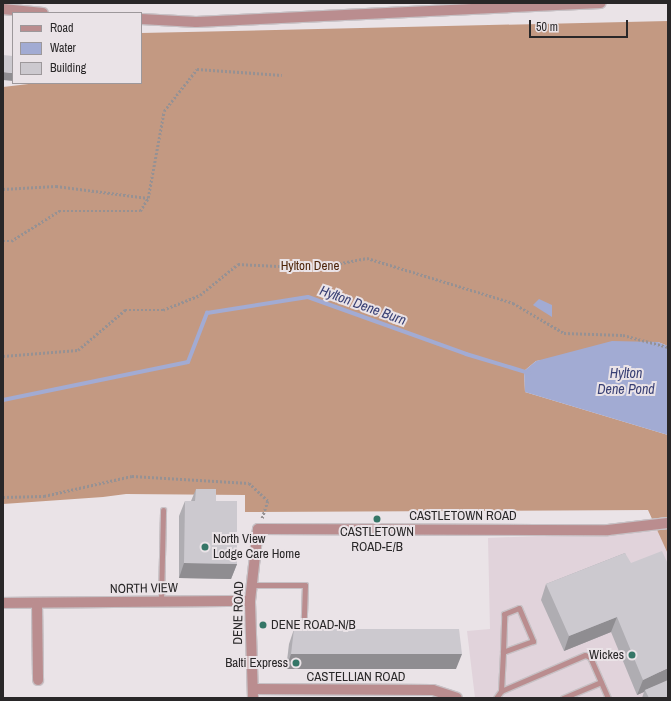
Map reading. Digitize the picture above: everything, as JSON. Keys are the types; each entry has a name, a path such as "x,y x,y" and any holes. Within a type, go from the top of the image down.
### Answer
{"street":[{"path":"142,19 196,22 601,3"},
{"path":"3,9 33,12"},
{"name":"CASTLETOWN ROAD","path":"258,528 608,530 668,523"},
{"name":"DENE ROAD","path":"253,694 250,602 258,528"},
{"name":"NORTH VIEW","path":"3,603 38,604 161,601 250,602"},
{"path":"38,604 38,680"},
{"name":"CASTELLIAN ROAD","path":"253,694 432,690 457,698"}],"lane":[{"path":"161,601 163,510"},
{"path":"251,585 305,585 304,617"},
{"path":"496,698 501,690 504,614 519,608 533,640 503,652"},
{"path":"501,690 585,656 590,658 608,698"},
{"path":"563,698 601,682"}],"path":[{"path":"3,241 11,241 59,211 140,211 148,198 164,111 198,69 282,75"},
{"path":"3,189 56,186 148,198"},
{"path":"3,356 78,350 125,310 163,310 200,295 238,264 316,268 367,258 513,303 564,332 623,335 668,347"},
{"path":"3,497 44,496 132,476 248,483 268,500 258,528"}],"shaded area":[{"path":"659,531 668,554 668,698 475,698 467,631 490,629 488,538"}],"green space":[{"name":"Hylton Dene","path":"668,21 668,346 658,342 536,361 524,371 525,392 668,435 668,554 648,510 245,512 245,495 126,494 3,504 3,87 28,84 142,84 142,33"}],"water":[{"path":"539,299 552,305 552,317 533,305"},
{"name":"Hylton Dene Pond","path":"612,341 658,342 668,346 668,435 525,392 524,371 536,361"}],"building":[{"path":"3,55 12,56 12,73 3,72"},
{"name":"North View Lodge Care Home","path":"196,489 216,489 216,501 237,501 237,564 184,563 185,501 195,501"},
{"path":"662,551 668,564 668,668 643,680 617,617 569,636 546,584 625,553 631,563"},
{"path":"294,629 459,629 462,654 291,654"},
{"path":"668,680 668,698 649,698 645,690"}],"waterway":[{"name":"Hylton Dene Burn","path":"3,400 188,362 207,313 308,297 466,354 529,373"}],"place":[{"name":"CASTLETOWN ROAD-E/B","path":"377,519"},
{"name":"North View Lodge Care Home","path":"205,547"},
{"name":"DENE ROAD-N/B","path":"263,625"},
{"name":"Wickes","path":"632,655"},
{"name":"Balti Express","path":"296,663"}]}
